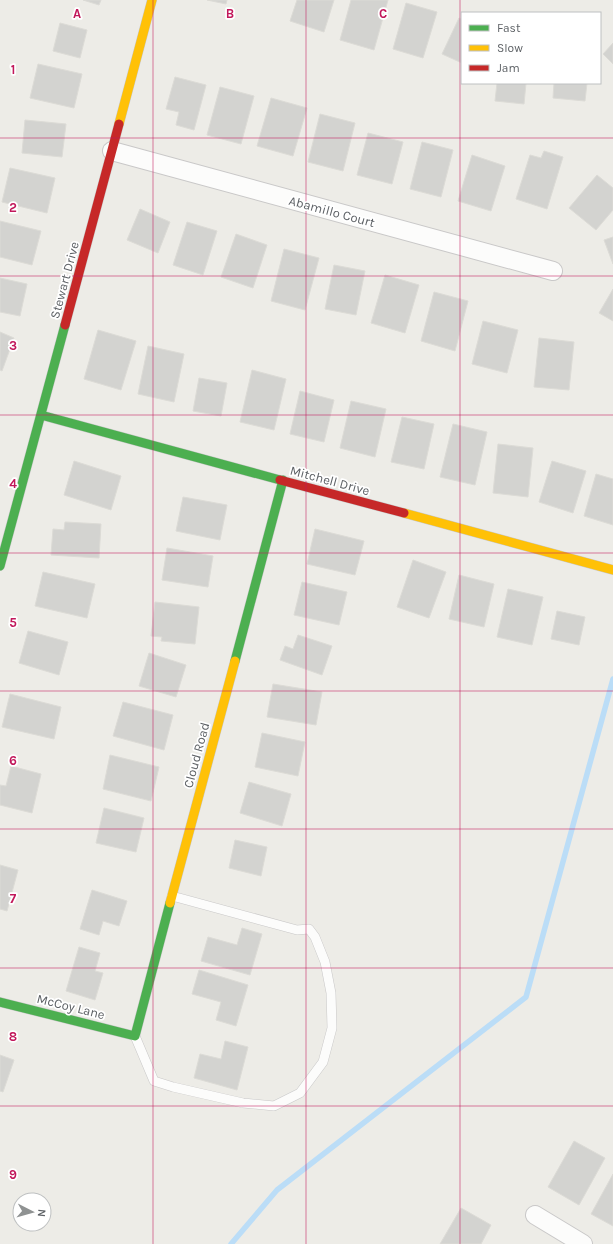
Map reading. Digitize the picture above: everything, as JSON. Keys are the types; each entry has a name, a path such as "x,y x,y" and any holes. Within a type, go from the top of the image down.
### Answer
{"street":[{"name":"Stewart Drive","path":"0,566 152,0"},
{"name":"Abamillo Court","path":"112,151 553,271"},
{"name":"Mitchell Drive","path":"41,415 613,570"},
{"name":"Cloud Road","path":"135,1036 283,480"},
{"name":"McCoy Lane","path":"0,1002 135,1036"},
{"path":"535,1215 583,1244"}],"lane":[{"path":"135,1036 154,1081 173,1087 243,1103 274,1106 300,1093 323,1062 332,1028 331,993 325,962 315,937 309,929 297,930 172,896"}],"building":[{"path":"83,0 101,0 99,5"},
{"path":"207,0 227,0 226,4"},
{"path":"297,0 334,0 324,32 290,21"},
{"path":"351,0 388,0 374,50 340,40"},
{"path":"406,3 437,12 423,58 393,49"},
{"path":"459,18 461,19 461,63 442,54"},
{"path":"60,23 87,30 80,58 53,51"},
{"path":"613,43 613,64 603,54"},
{"path":"38,64 82,74 74,108 30,98"},
{"path":"175,77 206,85 194,130 176,125 179,112 166,109"},
{"path":"497,84 526,84 524,104 495,101"},
{"path":"554,84 587,84 585,101 553,98"},
{"path":"220,87 254,96 241,144 207,135"},
{"path":"271,98 307,108 293,156 257,146"},
{"path":"320,114 355,123 343,171 308,162"},
{"path":"25,120 66,124 62,157 22,153"},
{"path":"368,133 403,142 392,184 357,175"},
{"path":"422,142 453,150 441,197 410,189"},
{"path":"544,151 563,157 547,209 516,199 530,155 541,158"},
{"path":"472,155 505,166 491,211 458,201"},
{"path":"10,168 55,178 47,213 2,202"},
{"path":"597,175 613,188 613,210 596,230 569,208"},
{"path":"140,209 170,222 158,253 127,240"},
{"path":"0,221 41,231 32,265 0,257"},
{"path":"187,222 217,231 203,275 173,265"},
{"path":"236,234 267,245 253,288 221,277"},
{"path":"613,237 613,264 604,240"},
{"path":"284,249 319,258 305,310 271,301"},
{"path":"334,265 365,271 356,315 325,309"},
{"path":"385,275 419,285 405,333 371,323"},
{"path":"0,278 27,284 20,316 0,312"},
{"path":"613,289 613,321 599,313"},
{"path":"434,292 468,301 455,351 421,341"},
{"path":"483,321 518,330 507,373 472,364"},
{"path":"98,330 136,341 121,390 84,379"},
{"path":"0,332 14,338 2,371 0,370"},
{"path":"539,338 574,342 569,390 534,387"},
{"path":"148,346 184,354 174,402 138,394"},
{"path":"252,370 286,379 274,430 240,422"},
{"path":"199,378 227,383 221,416 193,411"},
{"path":"300,391 334,400 324,442 290,434"},
{"path":"351,401 386,409 375,457 340,448"},
{"path":"402,417 434,424 424,469 391,462"},
{"path":"453,424 487,432 475,485 440,477"},
{"path":"498,444 533,448 528,497 493,493"},
{"path":"74,461 121,476 111,510 64,495"},
{"path":"552,461 586,471 573,513 539,502"},
{"path":"596,474 613,479 613,525 584,516"},
{"path":"183,497 227,505 220,540 176,531"},
{"path":"65,522 101,524 99,558 51,555 53,529 64,530"},
{"path":"315,529 364,541 355,575 307,564"},
{"path":"167,548 213,556 208,587 162,580"},
{"path":"413,560 446,572 429,618 397,607"},
{"path":"43,572 95,584 87,618 35,606"},
{"path":"459,575 494,584 484,627 449,619"},
{"path":"302,582 347,592 339,625 294,615"},
{"path":"508,589 543,597 532,645 497,637"},
{"path":"155,602 199,607 195,644 161,641 162,637 151,636"},
{"path":"557,611 585,617 579,645 551,639"},
{"path":"28,631 68,642 59,675 19,663"},
{"path":"298,635 332,646 322,675 280,660 285,646 293,649"},
{"path":"149,653 186,665 176,697 139,686"},
{"path":"273,684 322,692 316,725 267,717"},
{"path":"10,694 61,707 54,739 2,727"},
{"path":"123,702 173,715 164,750 113,736"},
{"path":"262,733 305,742 298,776 255,767"},
{"path":"110,755 159,767 151,801 103,789"},
{"path":"11,766 41,774 32,813 0,805 0,785 6,786"},
{"path":"249,782 291,794 282,826 240,813"},
{"path":"104,808 144,818 136,852 96,843"},
{"path":"235,840 267,847 261,876 229,868"},
{"path":"0,865 18,870 7,911 0,909"},
{"path":"92,890 127,901 119,926 103,921 99,935 80,929"},
{"path":"242,928 262,934 250,975 201,961 208,937 237,945"},
{"path":"79,947 100,953 95,971 103,973 95,1000 66,991"},
{"path":"199,970 248,985 236,1026 216,1020 221,1002 192,994"},
{"path":"225,1041 248,1047 237,1090 194,1078 200,1054 221,1059"},
{"path":"0,1055 14,1060 3,1092 0,1091"},
{"path":"574,1141 605,1158 579,1205 548,1187"},
{"path":"613,1174 613,1226 591,1214"},
{"path":"461,1208 491,1225 481,1244 440,1244"}],"waterway":[{"path":"231,1244 277,1190 526,997 613,679"}],"traffic: fast":[{"path":"0,566 65,325"},
{"path":"41,415 280,480"},
{"path":"235,661 283,480"},
{"path":"0,1002 135,1036 170,903"}],"traffic: slow":[{"path":"119,124 152,0"},
{"path":"404,513 613,570"},
{"path":"170,903 235,661"}],"traffic: jam":[{"path":"65,325 119,124"},
{"path":"280,480 404,513"}]}
